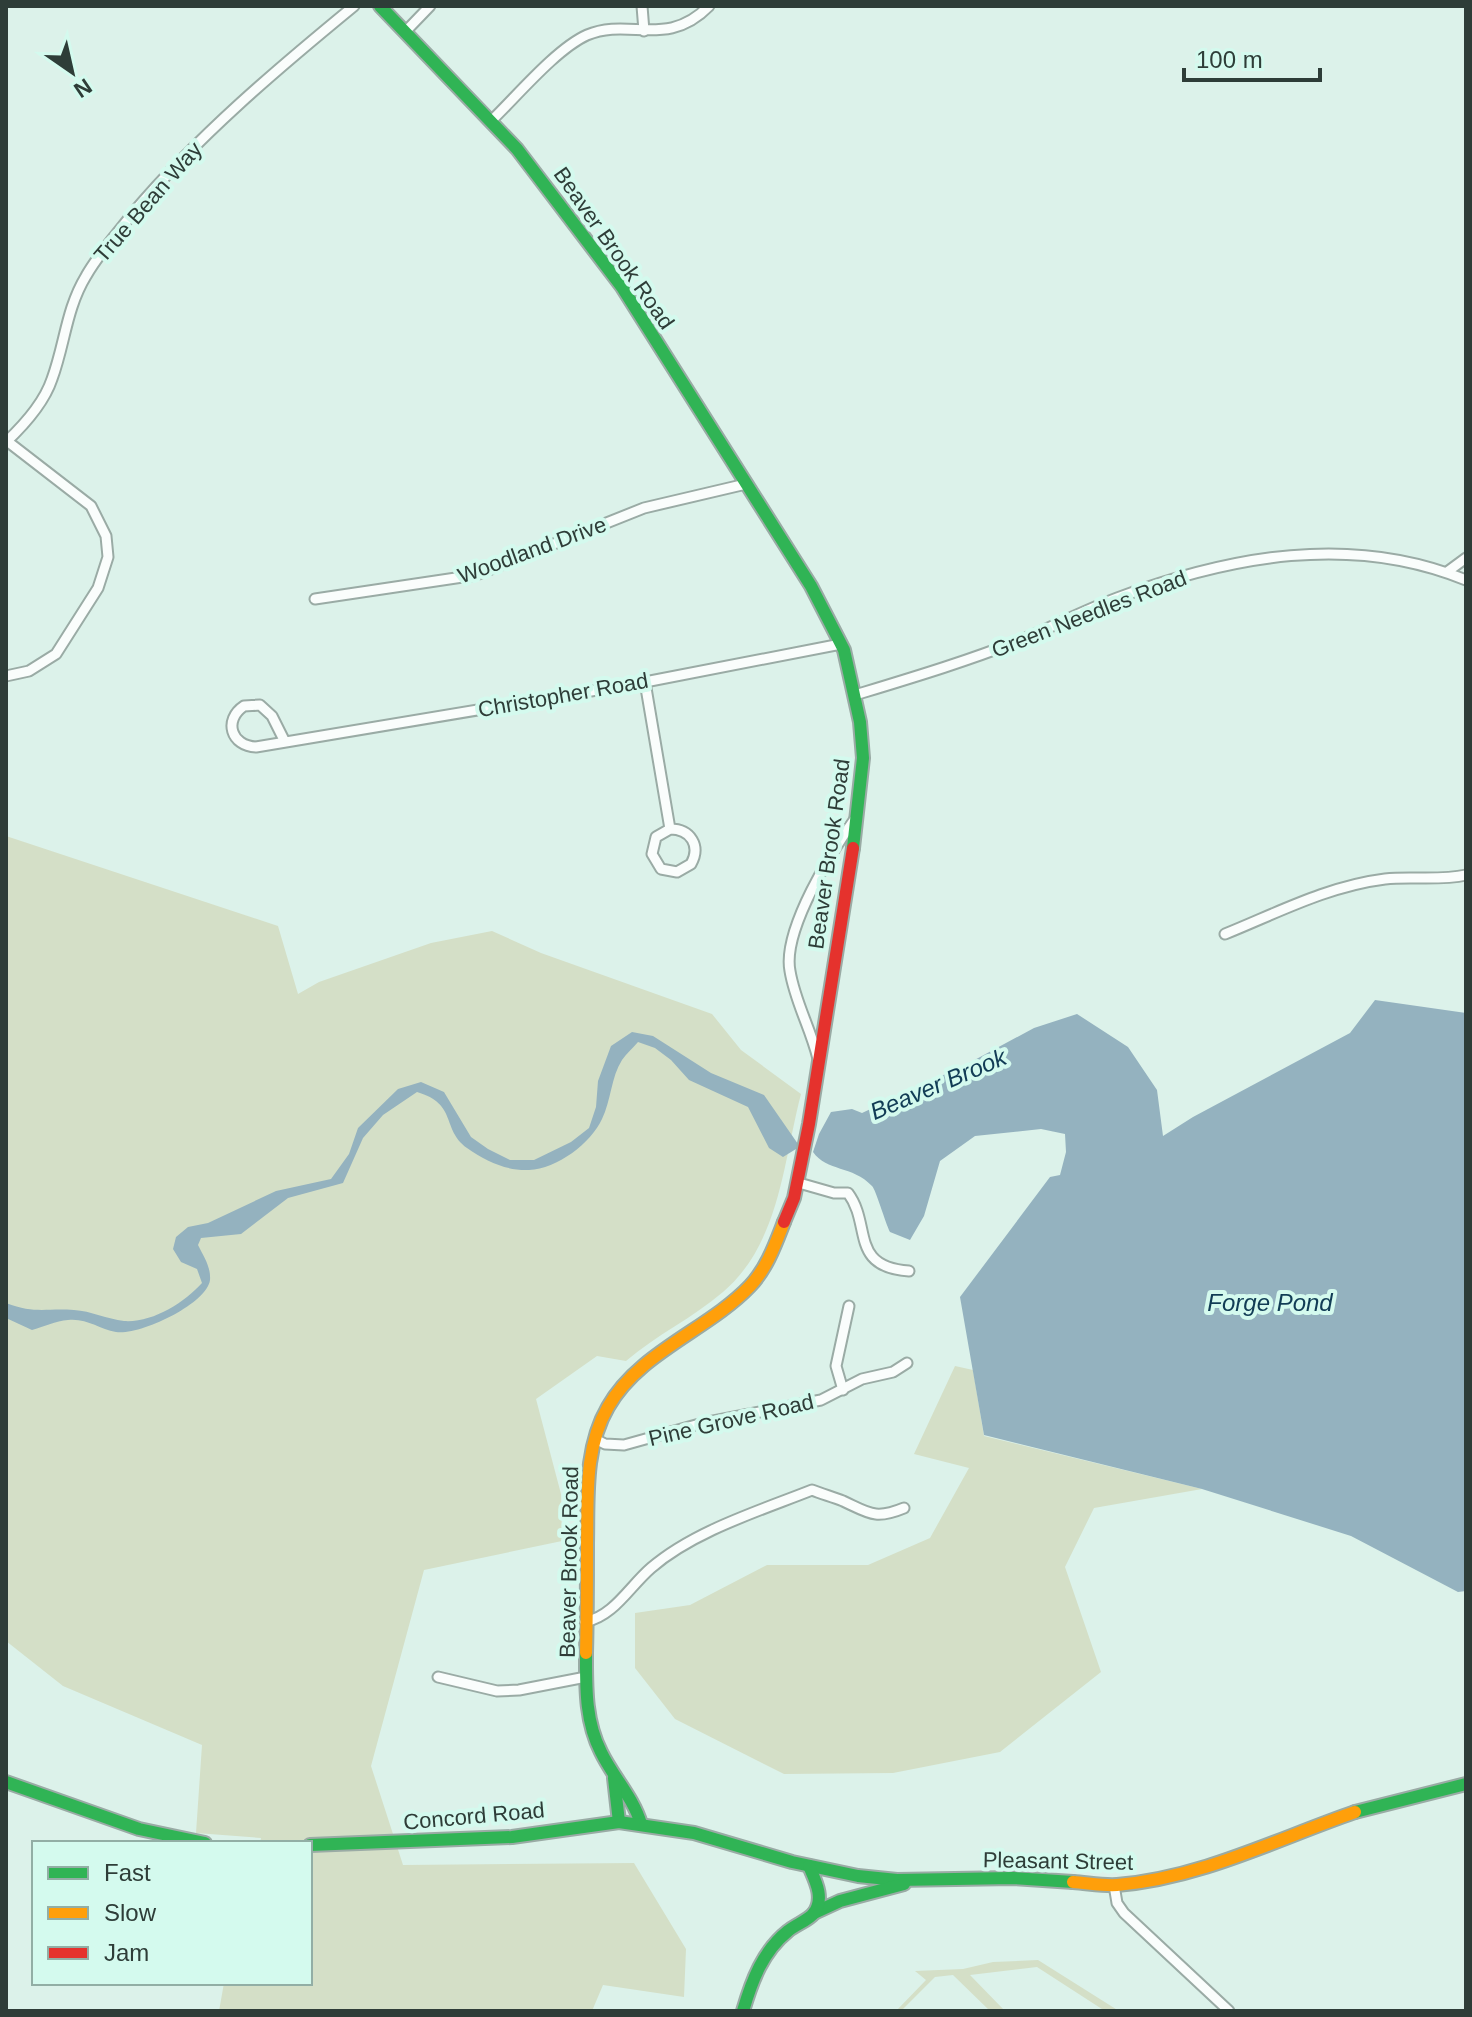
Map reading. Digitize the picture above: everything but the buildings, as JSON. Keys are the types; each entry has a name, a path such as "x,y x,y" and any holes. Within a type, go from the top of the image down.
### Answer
{"street":[{"name":"True Bean Way","path":"6,442 24,424 52,382 69,310 84,278 101,253 182,159 271,76 354,6"},
{"name":"Beaver Brook Road","path":"380,6 530,164 602,258 811,586 841,644 855,695 863,758 857,816 800,1178 780,1235 761,1273 728,1307 645,1365 623,1386 607,1408 595,1439 588,1488 585,1622 589,1716 600,1751 637,1808 641,1824"},
{"path":"405,32 430,6"},
{"path":"642,6 644,31"},
{"path":"491,121 578,40 598,32 681,26 709,6"},
{"path":"6,442 91,506 106,536 108,557 98,588 56,654 29,671 6,676"},
{"name":"Woodland Drive","path":"315,599 476,575 644,508 746,484"},
{"name":"Green Needles Road","path":"855,695 988,652 1137,591 1239,562 1290,554 1400,558 1466,580"},
{"path":"1447,572 1466,558"},
{"name":"Christopher Road","path":"285,742 265,708 249,704 235,712 231,728 239,743 256,747 645,682 841,644"},
{"path":"645,682 670,829"},
{"path":"819,1061 792,979 789,956 794,932 816,881 857,816"},
{"path":"670,829 686,832 696,849 691,864 677,872 661,869 652,854 656,837 670,829"},
{"path":"1225,934 1322,893 1357,884 1387,879 1466,875"},
{"path":"800,1178 834,1193 848,1193 855,1202 863,1242 869,1253 887,1268 909,1271"},
{"path":"843,1390 836,1366 849,1306"},
{"name":"Pine Grove Road","path":"595,1439 624,1445 693,1425 821,1400 862,1379 893,1372 907,1363"},
{"path":"585,1622 599,1619 609,1612 672,1551 812,1490 865,1513 886,1515 904,1508"},
{"path":"438,1677 497,1691 519,1690 586,1677"},
{"name":"Beaver Brook Road","path":"613,1771 619,1822"},
{"path":"6,1782 139,1829 196,1841"},
{"name":"Pleasant Street","path":"641,1824 694,1833 809,1866 858,1876 919,1880 1013,1878 1114,1885 1167,1878 1212,1866 1368,1808 1466,1784"},
{"name":"Concord Road","path":"312,1845 512,1837 619,1822 641,1824"},
{"path":"809,1866 820,1893 814,1913"},
{"path":"743,2011 770,1945 780,1935 840,1901 919,1880"},
{"path":"1114,1885 1117,1903 1124,1913 1229,2011"}],"green space":[{"path":"6,836 278,926 298,994 319,982 431,943 492,931 541,953 712,1014 741,1050 801,1094 777,1200 757,1250 742,1272 723,1292 626,1361 597,1356 536,1399 561,1494 562,1541 424,1570 371,1766 403,1865 634,1863 686,1949 684,1997 603,1985 592,2011 219,2011 224,1985 312,1985 312,1841 260,1841 261,1838 196,1833 202,1745 63,1686 6,1641"},
{"path":"955,1366 973,1370 984,1436 1202,1489 1094,1508 1065,1567 1101,1672 1000,1752 893,1773 784,1774 675,1719 635,1668 635,1613 690,1605 767,1565 868,1565 930,1538 969,1468 914,1454"},
{"path":"1038,1960 1119,2011 1105,2011 1037,1967 970,1975 1005,2011 990,2011 953,1975 935,1977 901,2011 896,2011 926,1980 915,1971"}],"water":[{"name":"Forge Pond","path":"1375,1000 1466,1013 1466,1591 1458,1592 1351,1536 1202,1489 984,1435 960,1297 1050,1177 1060,1175 1066,1152 1065,1134 1041,1129 975,1136 940,1161 924,1216 910,1240 890,1232 872,1186 856,1175 825,1163 813,1152 831,1112 852,1109 862,1113 969,1063 1034,1028 1077,1014 1128,1047 1157,1090 1163,1136 1350,1033"},
{"path":"632,1032 653,1036 711,1073 764,1095 798,1144 796,1149 783,1157 769,1148 748,1107 689,1080 655,1048 638,1042 618,1067 597,1128 572,1153 551,1165 521,1170 504,1167 481,1157 459,1141 438,1103 417,1092 383,1115 363,1138 343,1183 288,1198 241,1234 201,1238 198,1245 208,1266 210,1280 206,1289 185,1308 155,1324 127,1332 116,1332 75,1320 32,1330 6,1318 6,1303 33,1310 80,1311 124,1321 145,1319 167,1310 202,1283 197,1269 181,1262 173,1249 176,1237 188,1227 208,1223 276,1191 331,1179 349,1154 358,1128 398,1089 421,1082 444,1092 471,1137 488,1149 510,1160 534,1160 571,1142 589,1128 596,1107 598,1081 611,1046"}],"traffic: fast":[{"path":"380,6 517,149 622,287 811,586 844,650 860,722 863,758 853,848"},
{"path":"586,1653 592,1728 606,1761 641,1824"},
{"path":"614,1778 619,1822"},
{"path":"6,1782 139,1829 196,1841"},
{"path":"1355,1812 1466,1784"},
{"path":"312,1845 512,1837 619,1822 694,1833 792,1862 858,1876 897,1880 1013,1878 1073,1882"},
{"path":"743,2011 765,1957 779,1939 812,1916 817,1907 818,1889 809,1866"},
{"path":"814,1913 840,1901 904,1884"}],"traffic: slow":[{"path":"586,1653 588,1491 591,1456 600,1423 621,1388 637,1371 733,1302 750,1286 766,1264 784,1222"},
{"path":"1073,1882 1117,1885 1179,1874 1238,1856 1355,1812"}],"traffic: jam":[{"path":"784,1222 794,1198 809,1124 853,848"}],"water label":[{"name":"Beaver Brook","path":"938,1084"}]}
